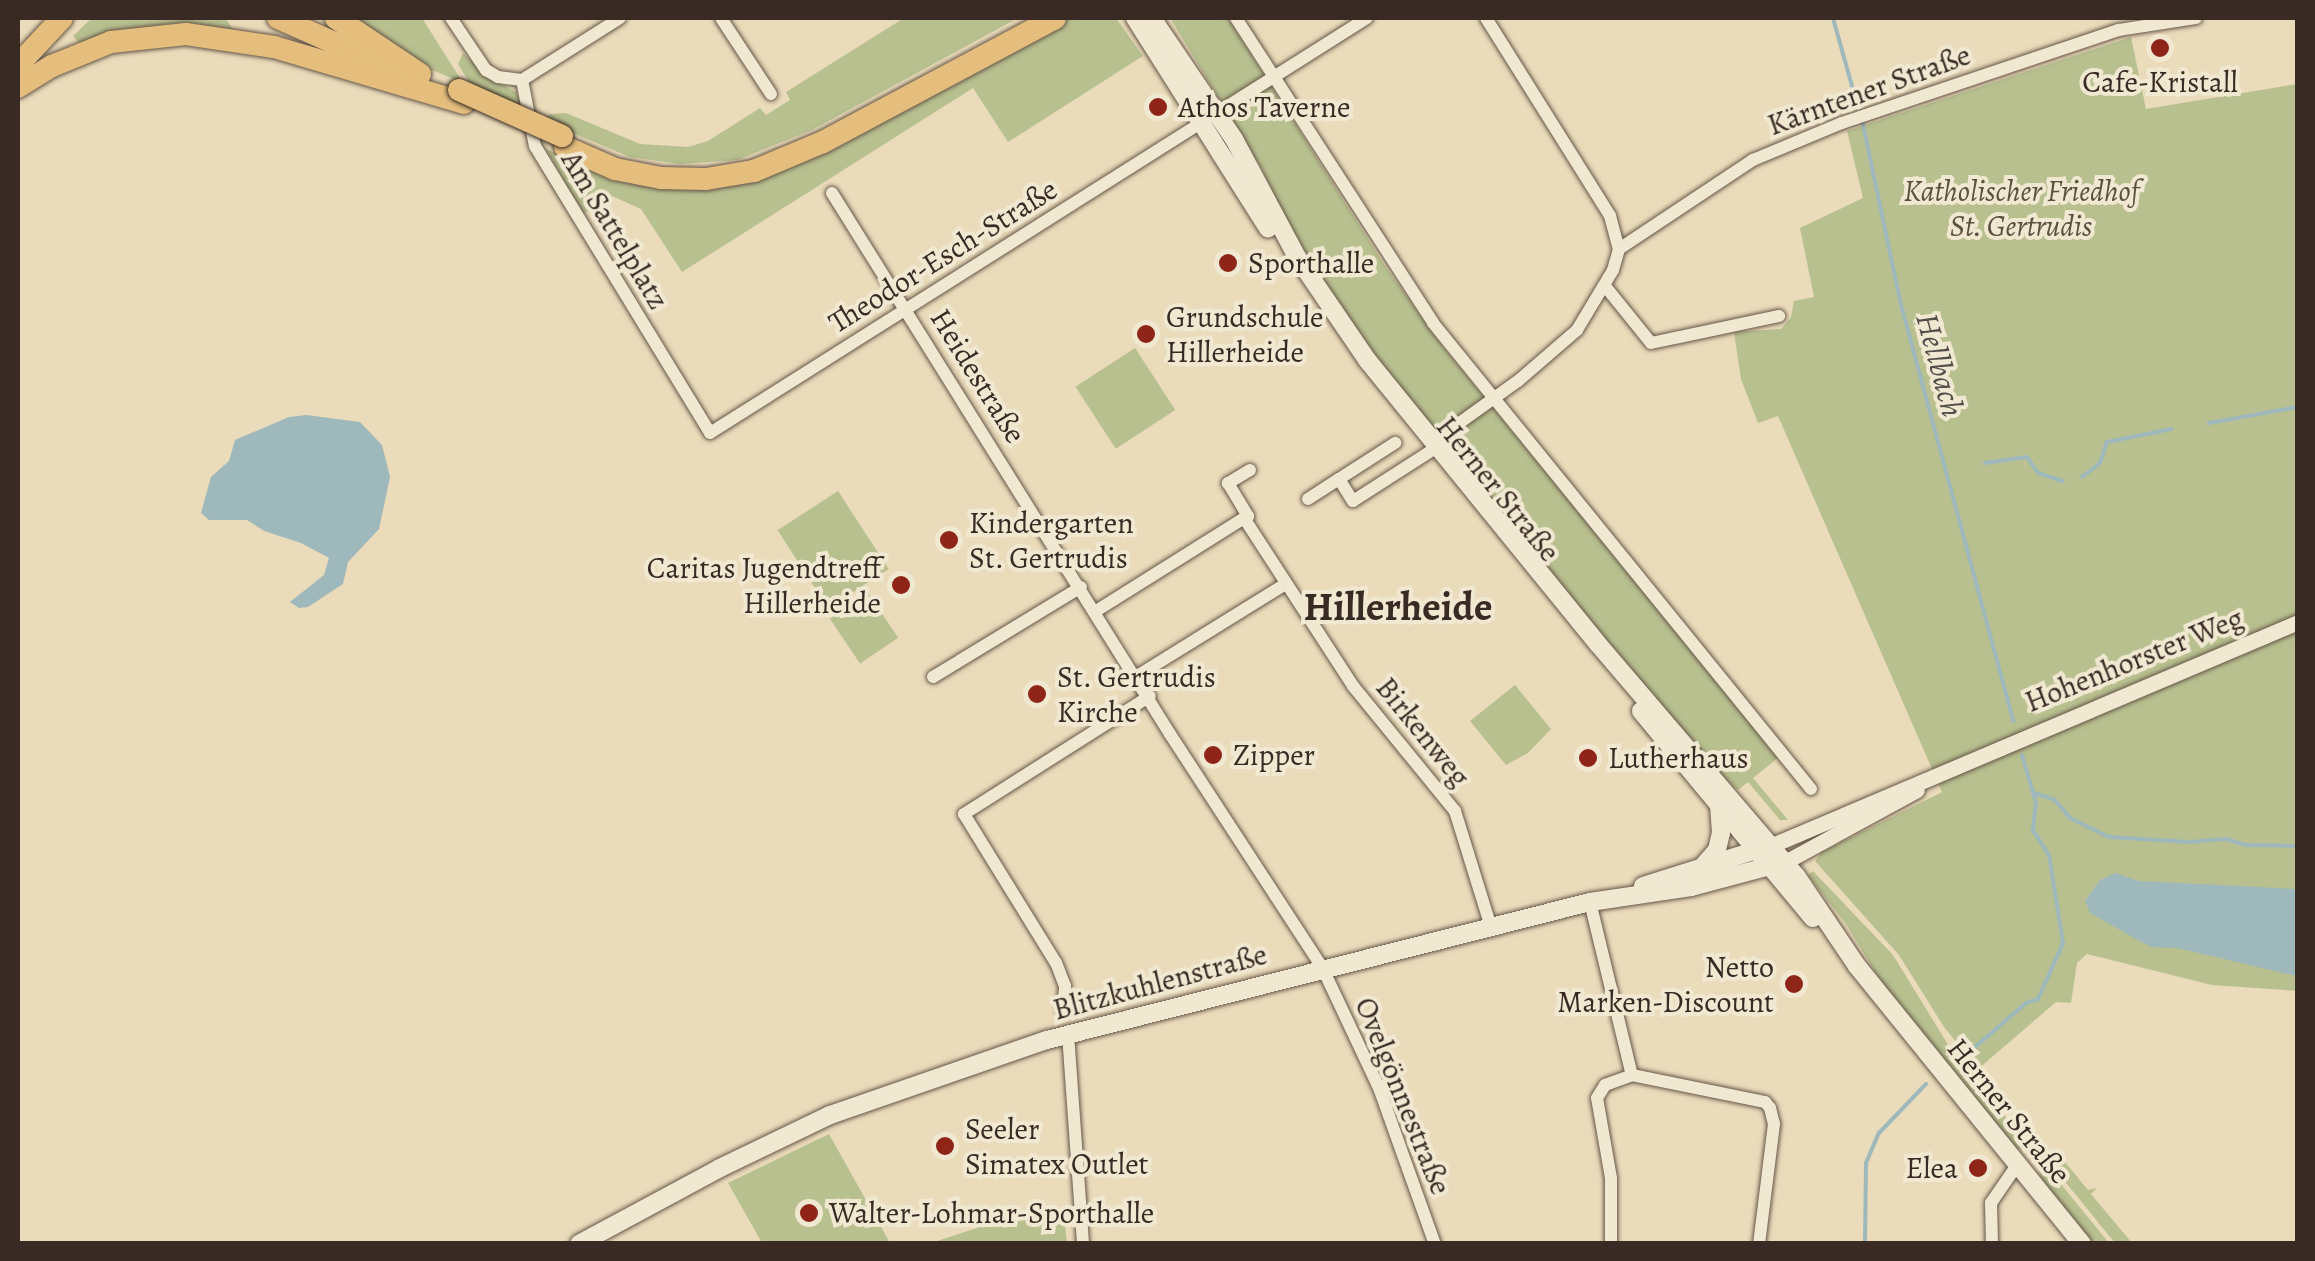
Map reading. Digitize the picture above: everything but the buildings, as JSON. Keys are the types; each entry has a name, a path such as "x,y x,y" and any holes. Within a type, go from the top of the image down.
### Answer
{"highway":[{"path":"18,66 62,18"},
{"path":"278,18 462,96 615,169 661,178 706,179 754,171 822,142 1055,18"},
{"path":"291,18 462,96"},
{"path":"336,18 420,74"},
{"path":"564,142 656,168 693,169 741,163 823,130 1023,18"},
{"path":"18,87 52,66 111,42 186,34 274,48 462,96"}],"main road":[{"name":"Herner Straße","path":"1136,18 1209,115"},
{"name":"Herner Straße","path":"1152,18 1330,323 1778,865 2082,1244"},
{"name":"Herner Straße","path":"1434,446 1719,807 1764,848"},
{"path":"1701,868 1717,850 1721,833 1719,807"},
{"path":"1590,902 1764,848"},
{"name":"Blitzkuhlenstraße","path":"580,1244 830,1115 932,1076 1068,1034 1491,926 1778,865"}],"street":[{"path":"451,18 486,70 498,77 522,80 620,18"},
{"path":"721,18 771,94"},
{"name":"Herner Straße","path":"1236,18 1376,240 1492,399 1811,789"},
{"name":"Theodor-Esch-Straße","path":"710,433 1367,18"},
{"path":"1339,479 1353,501 1434,446 1568,340 1605,286 1619,249 1610,216 1486,18"},
{"name":"Kärntener Straße","path":"1619,249 1753,160 1861,116 2116,24 2196,18"},
{"name":"Am Sattelplatz","path":"522,80 535,146 710,433"},
{"name":"Heidestraße","path":"832,193 1323,968"},
{"path":"1605,286 1651,342 1779,316"},
{"path":"1308,499 1395,443"},
{"name":"Birkenweg","path":"1250,470 1228,484 1248,516 1244,518 1284,585 1354,686 1460,818 1491,926"},
{"path":"1096,610 1244,518"},
{"path":"1138,676 1284,585"},
{"path":"933,677 1082,587"},
{"name":"Hohenhorster Weg","path":"1764,848 2298,622"},
{"path":"1062,1011 1065,986 1056,963 964,814 1150,696"},
{"name":"Hohenhorster Weg","path":"1778,865 1979,760 1992,749"},
{"path":"1590,902 1632,1075"},
{"name":"Ovelgönnestraße","path":"1323,968 1378,1088 1436,1244"},
{"path":"1068,1034 1083,1244"},
{"path":"1611,1244 1611,1178 1597,1098 1605,1085 1632,1075 1765,1102 1770,1108 1774,1124 1759,1244"},
{"path":"1992,1244 1991,1203 2017,1165"}],"green space":[{"path":"92,18 225,18 234,30 80,44 73,36"},
{"path":"350,18 422,18 463,83 411,61"},
{"path":"904,18 1018,18 812,130 737,160 680,164 630,157 544,121 550,114 566,113 640,144 688,147 708,141 760,108 766,115 790,100 786,92"},
{"path":"1066,18 1116,18 1143,56 1008,142 973,88 682,272 641,209 612,196 583,214 546,149 573,161 699,187"},
{"path":"1170,18 1228,18 1385,266 1443,347 1779,757 1753,778 1788,820 1780,820 1748,782 1738,790 1714,769 1656,704 1353,330 1294,240 1262,169"},
{"name":"Katholischer Friedhof St. Gertrudis","path":"2131,37 2146,109 2297,84 2297,991 2212,985 2087,954 2077,963 2071,1003 2056,1002 1978,1069 1944,1027 1899,955 1815,861 1822,852 1942,792 1778,416 1758,423 1741,379 1734,332 1781,329 1791,317 1794,301 1814,297 1800,228 1863,198 1847,131"},
{"path":"463,53 488,77 516,92 525,111 472,87 458,64"},
{"path":"1135,348 1175,410 1116,449 1075,387"},
{"path":"838,491 889,569 828,608 778,530"},
{"path":"868,593 898,638 860,663 830,619"},
{"path":"1515,685 1551,729 1528,753 1506,765 1470,721"},
{"path":"1813,871 1893,955 1952,1051 2034,1152 2014,1148 1892,999 1846,924 1808,875"},
{"name":"Walter-Lohmar-Sporthalle","path":"829,1134 890,1243 762,1243 728,1183"},
{"path":"2055,1150 2088,1190 2097,1188 2091,1194 2132,1243 2115,1243 2045,1157"},
{"path":"2042,1161 2109,1243 2092,1243 2043,1184 2039,1173"},
{"path":"1064,1215 1067,1243 931,1243 995,1222"}],"water":[{"path":"306,415 360,422 382,445 390,477 379,529 348,562 343,584 308,607 299,608 290,602 324,575 329,558 247,520 209,520 201,513 211,477 229,461 235,440 289,417"},
{"path":"2116,873 2139,881 2297,889 2297,976 2177,948 2152,947 2090,913 2085,901 2100,880"}],"waterway":[{"name":"Hellbach","path":"1833,18 1859,111"},
{"name":"Hellbach","path":"1862,120 1900,301 2013,721"},
{"path":"2209,423 2298,407"},
{"path":"2082,477 2100,463 2107,442 2172,429"},
{"path":"1985,463 2027,457 2038,473 2063,481"},
{"name":"Hellbach","path":"1967,1054 2026,1003 2038,999 2063,943 2049,855 2033,830 2036,803 2022,755"},
{"path":"2034,793 2055,800 2070,818 2109,837 2190,842 2226,839 2246,845 2298,846"},
{"name":"Hellbach","path":"1865,1244 1866,1163 1879,1133 1926,1084"}],"place":[{"name":"Cafe-Kristall","path":"2160,48"},
{"name":"Athos Taverne","path":"1158,107"},
{"name":"Sporthalle","path":"1228,263"},
{"name":"Grundschule Hillerheide","path":"1146,334"},
{"name":"Kindergarten St. Gertrudis","path":"949,540"},
{"name":"Caritas Jugendtreff Hillerheide","path":"901,585"},
{"name":"St. Gertrudis Kirche","path":"1037,694"},
{"name":"Zipper","path":"1213,755"},
{"name":"Lutherhaus","path":"1588,758"},
{"name":"Netto Marken-Discount","path":"1794,984"},
{"name":"Seeler Simatex Outlet","path":"945,1146"},
{"name":"Elea","path":"1978,1168"},
{"name":"Walter-Lohmar-Sporthalle","path":"809,1213"}],"district":[{"name":"Hillerheide","path":"1398,607"}]}
